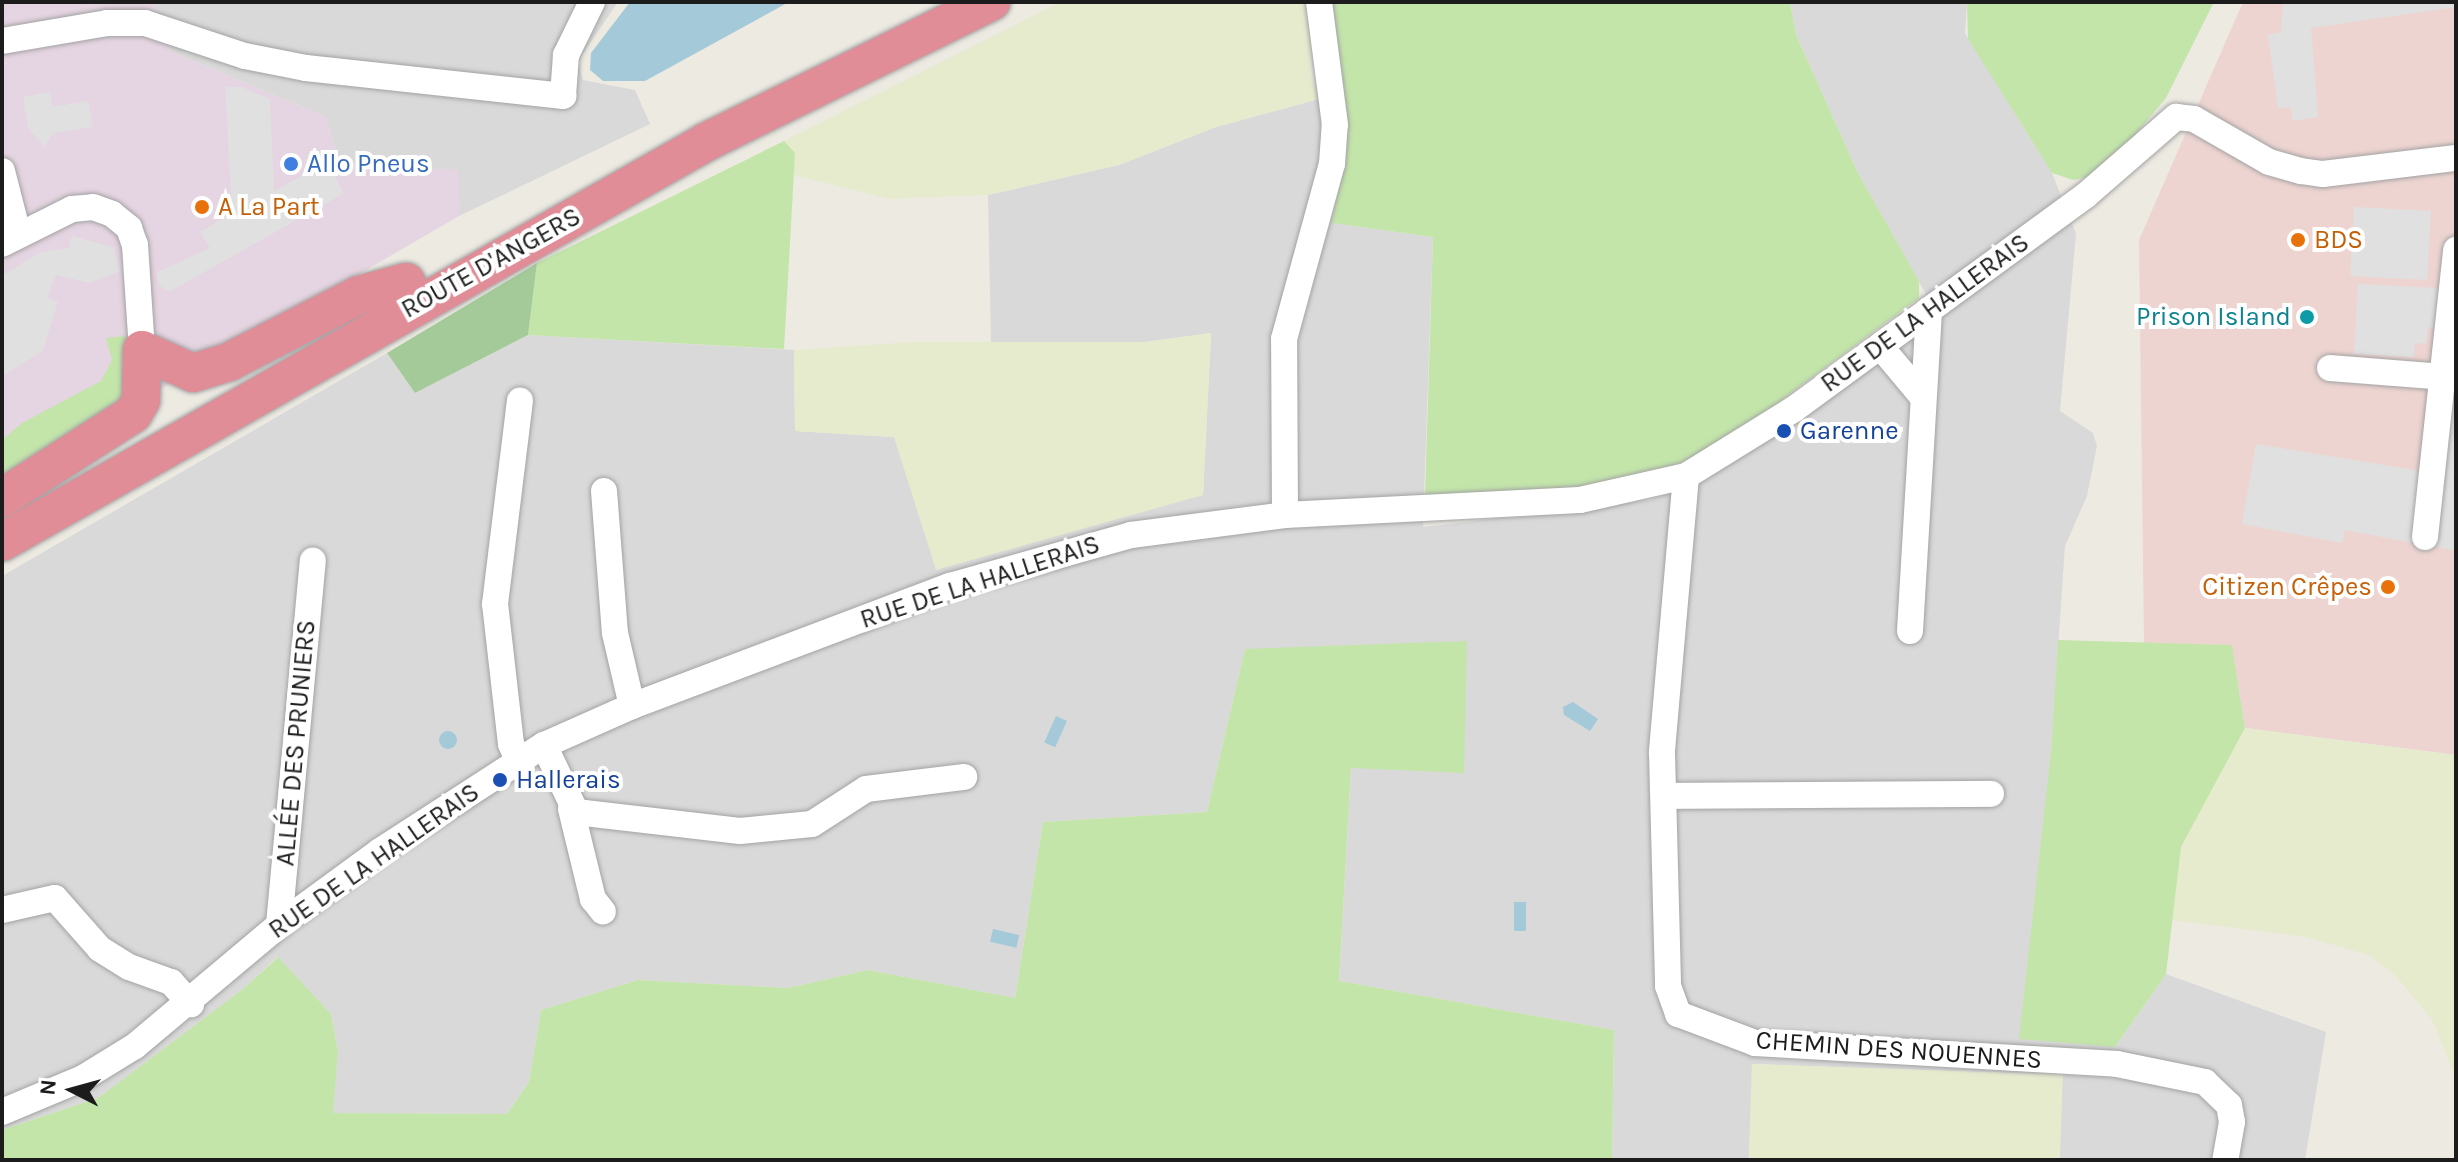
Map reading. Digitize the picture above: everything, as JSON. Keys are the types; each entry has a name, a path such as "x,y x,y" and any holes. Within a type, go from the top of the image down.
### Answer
{"highway":[{"name":"ROUTE D'ANGERS","path":"2,513 406,282 935,2"},
{"name":"ROUTE D'ANGERS","path":"2,542 706,142 991,2"},
{"path":"2,498 122,426 141,400 142,350 193,373 229,362 359,295 406,282"}],"street":[{"path":"2,41 107,23 145,23 245,56 306,68 563,96 566,55 592,2"},
{"path":"1285,515 1284,339 1332,164 1335,125 1319,8"},
{"name":"RUE DE LA HALLERAIS","path":"2,1112 83,1078 191,1004 279,925 380,851 518,761 544,745 632,706 950,586 1045,557 1160,530 1285,515 1580,500 1686,476 1717,462 2085,196 2166,122 2188,116 2269,162 2312,173 2456,158"},
{"path":"2,171 10,239 72,209 93,207 129,228 141,273 142,350"},
{"path":"2425,537 2450,377 2456,250"},
{"path":"1910,631 1929,310"},
{"path":"1880,346 1922,396"},
{"path":"2330,368 2450,377"},
{"path":"518,761 511,744 495,604 520,401"},
{"name":"CHEMIN DES NOUENNES","path":"1686,476 1662,753 1668,986 1678,1014 1755,1043 2117,1064 2205,1082 2229,1105 2232,1122 2225,1160"},
{"path":"604,491 615,633 632,706"},
{"name":"ALLÉE DES PRUNIERS","path":"279,925 313,561"},
{"path":"544,745 571,809 593,899 603,912"},
{"path":"571,809 714,828 784,830 812,824 866,789 964,777"},
{"path":"1664,796 1991,794"},
{"path":"2,910 55,898 100,949 129,967 171,982 191,1004"}],"shaded area":[{"path":"2,2 154,2 170,51 326,117 338,162 458,170 459,216 2,481"},
{"path":"154,2 618,2 578,61 583,80 635,90 650,124 459,216 457,171 338,162 326,117 170,51"},
{"path":"1790,2 1967,2 1965,33 2052,173 2076,234 2060,411 2093,433 2097,446 2087,496 2065,546 2051,751 2115,1047 2166,974 2326,1032 2305,1160 2049,1160 2063,1075 1753,1064 1749,1160 1612,1160 1614,1030 1339,981 1351,768 1245,649 1207,812 1043,822 1015,998 868,970 788,988 638,980 541,1010 529,1082 507,1114 332,1113 338,1051 331,1014 277,957 243,989 98,1098 2,1130 2,576 387,353 415,393 528,335 794,350 795,431 894,437 1119,515 1203,495 1211,333 1145,342 991,342 988,195 1119,165 1216,127 1319,99 1348,132 1333,223 1433,237 1423,527 1650,500 1704,479 1936,312 1858,173 1796,35"},
{"path":"2243,2 2456,2 2456,755 2245,728 2232,645 2144,643 2139,240"},
{"path":"2283,2 2456,2 2456,7 2311,28 2318,117 2292,121 2291,107 2278,108 2268,35 2281,32"},
{"path":"225,87 241,87 270,99 274,191 315,168 318,173 330,168 344,193 169,292 158,284 157,272 210,248 200,232 232,213"},
{"path":"50,92 53,107 88,101 93,127 53,133 44,147 28,128 23,97"},
{"path":"2354,207 2431,211 2427,280 2350,276"},
{"path":"72,236 113,247 120,271 90,283 56,275 47,298 58,301 43,351 2,376 2,276 40,252 69,248"},
{"path":"2358,284 2438,288 2435,328 2428,328 2426,344 2415,343 2414,357 2354,354"},
{"path":"2456,392 2456,551 2345,530 2342,543 2242,524 2256,444 2426,472 2431,393"}],"green space":[{"path":"1061,2 1310,2 1310,73 1319,99 1216,127 1119,165 988,195 890,199 793,175 794,153 784,141"},
{"path":"1333,2 1790,2 1796,35 1858,173 1919,281 1919,298 1726,441 1671,467 1593,486 1425,496 1433,237 1332,223 1348,132 1334,58"},
{"path":"1967,2 2214,2 2166,98 2128,143 2090,177 2073,180 2052,173 1968,39"},
{"path":"784,141 795,153 784,349 528,335 537,263"},
{"path":"537,263 528,335 415,393 387,353"},
{"path":"1211,333 1203,495 936,570 894,437 795,431 794,350 912,342 1145,342"},
{"path":"126,336 123,404 2,486 2,440 22,423 101,381 112,360 106,338"},
{"path":"2058,640 2232,645 2245,728 2181,847 2166,974 2115,1047 2019,1039 2051,751"},
{"path":"1467,641 1464,773 1351,768 1339,981 1614,1030 1612,1160 2,1160 2,1130 98,1098 243,989 278,957 331,1014 338,1051 333,1113 507,1114 529,1082 541,1010 638,980 788,988 868,970 1015,998 1043,822 1207,812 1245,649"},
{"path":"2245,728 2456,755 2456,1079 2432,1020 2395,975 2369,955 2305,937 2170,920 2181,847"},
{"path":"1752,1064 2063,1075 2060,1160 1749,1160"}],"water":[{"path":"630,2 789,2 645,81 603,81 590,70 591,53"},
{"path":"1573,702 1598,719 1590,731 1564,715 1563,707"},
{"path":"1056,716 1067,721 1055,747 1044,742"},
{"path":"444,731 452,731 457,740 455,747 444,749 439,744 439,736"},
{"path":"1514,902 1526,902 1526,931 1514,931"},
{"path":"993,929 1019,935 1016,948 990,942"}],"place":[{"name":"Allo Pneus","path":"291,164"},
{"name":"A La Part","path":"202,207"},
{"name":"BDS","path":"2298,240"},
{"name":"Prison Island","path":"2307,317"},
{"name":"Garenne","path":"1784,431"},
{"name":"Citizen Crêpes","path":"2388,587"},
{"name":"Hallerais","path":"500,780"}]}
